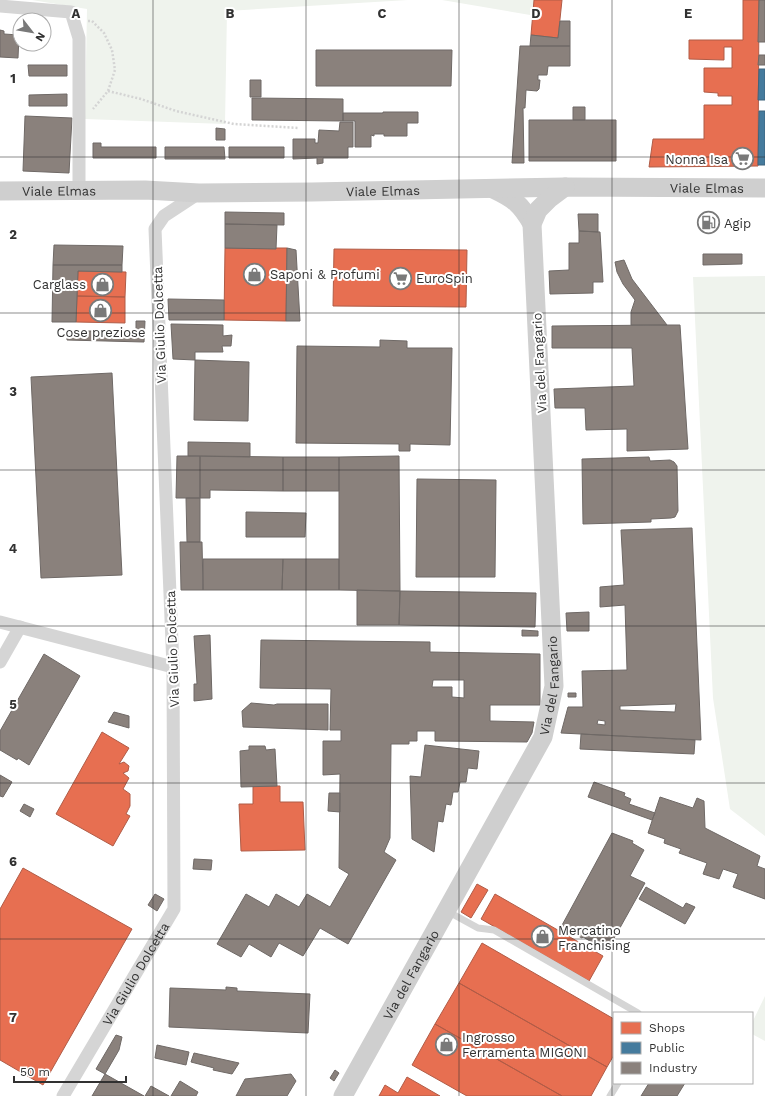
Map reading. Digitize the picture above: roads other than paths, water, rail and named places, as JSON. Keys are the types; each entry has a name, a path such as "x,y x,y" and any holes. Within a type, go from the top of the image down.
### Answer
{"main road":[{"name":"Viale Elmas","path":"0,191 145,190 199,193 565,187 765,188"},
{"path":"532,224 538,210 549,199 565,187"},
{"name":"Via del Fangario","path":"343,1096 543,737 554,686 532,224 524,209 519,204 509,196 491,188"}],"street":[{"path":"0,6 71,12 80,38 79,191"},
{"name":"Via Giulio Dolcetta","path":"63,1096 174,909 173,667 155,229 164,216 199,193"},
{"path":"0,622 173,667"},
{"path":"0,662 20,627"}],"lane":[{"path":"447,910 478,928 494,930 636,1012"},
{"path":"610,1096 617,1084"}],"place":[{"name":"Nonna Isa","path":"743,159"},
{"name":"Agip","path":"709,223"},
{"name":"Saponi & Profumi","path":"255,274"},
{"name":"EuroSpin","path":"400,278"},
{"name":"Carglass","path":"102,284"},
{"name":"Cose preziose","path":"101,310"},
{"name":"Mercatino Franchising","path":"542,937"},
{"name":"Ingrosso Ferramenta MIGONI","path":"447,1044"}]}
